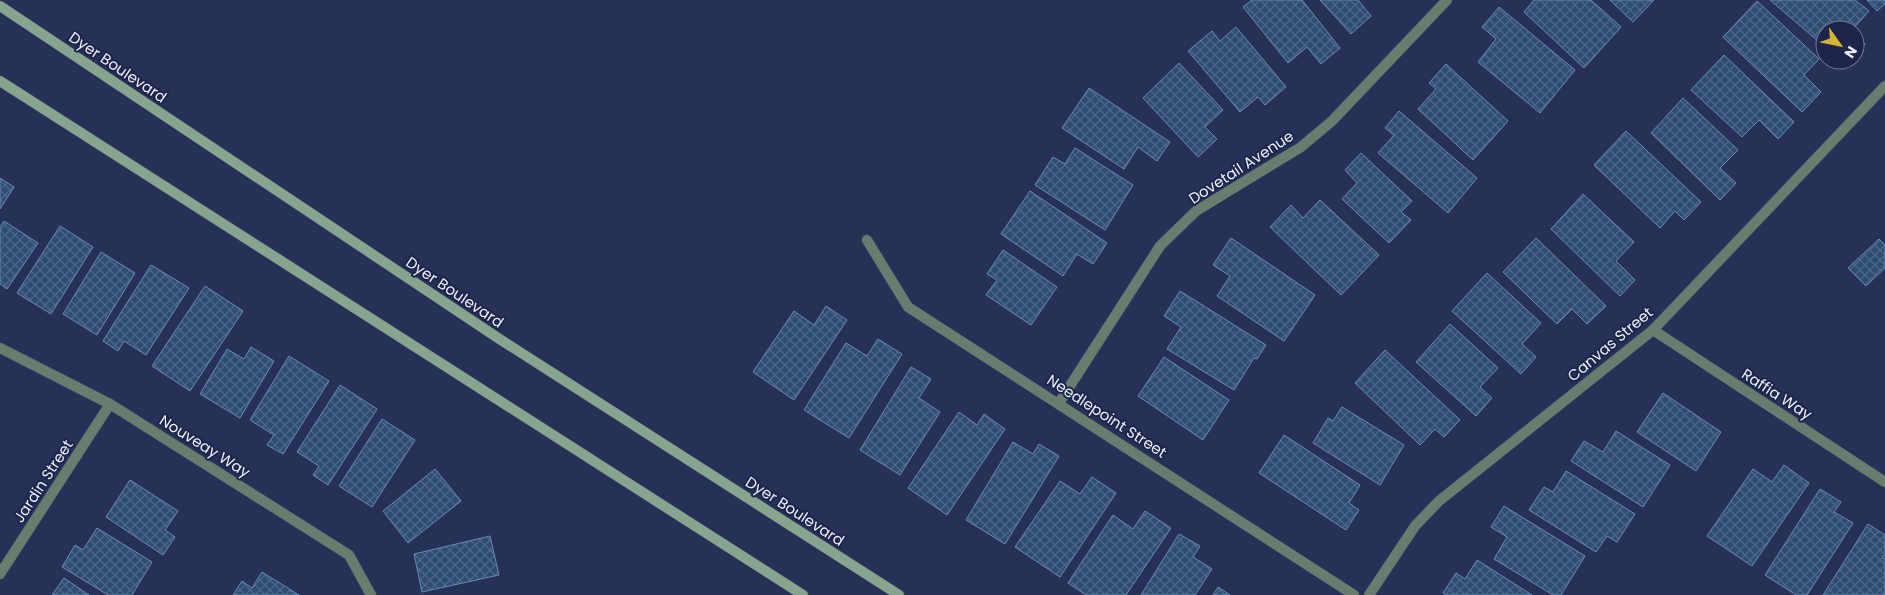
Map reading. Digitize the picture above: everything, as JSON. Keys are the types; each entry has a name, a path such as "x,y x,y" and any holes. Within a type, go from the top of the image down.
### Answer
{"main road":[{"name":"Dyer Boulevard","path":"0,6 498,338 899,595"},
{"path":"0,81 803,595"}],"street":[{"name":"Dovetail Avenue","path":"1059,403 1160,246 1196,212 1301,147 1332,121 1447,0"},
{"name":"Canvas Street","path":"1369,595 1415,526 1439,500 1653,330 1885,86"},
{"name":"Needlepoint Street","path":"867,240 908,307 1354,595"},
{"name":"Raffia Way","path":"1653,330 1885,482"},
{"name":"Nouveay Way","path":"0,348 110,404 349,555 371,595"},
{"name":"Jardin Street","path":"0,574 110,404"}],"building":[{"path":"1252,0 1302,0 1340,48 1321,64 1307,47 1288,63 1243,7"},
{"path":"1320,0 1358,0 1371,16 1351,34"},
{"path":"1534,0 1591,0 1621,27 1584,68 1524,12"},
{"path":"1610,0 1654,0 1633,22"},
{"path":"1770,0 1855,0 1869,11 1861,20 1815,20 1815,38"},
{"path":"1867,0 1885,0 1885,4 1877,11"},
{"path":"1757,1 1815,55 1815,63 1804,75 1821,92 1802,112 1723,37"},
{"path":"1499,7 1575,70 1540,113 1478,62 1496,39 1482,27"},
{"path":"1236,27 1286,87 1265,105 1258,97 1240,112 1188,51 1212,31 1220,41"},
{"path":"1724,55 1794,122 1778,139 1759,120 1742,137 1691,90"},
{"path":"1179,63 1223,110 1205,127 1217,139 1198,157 1143,98"},
{"path":"1446,64 1508,121 1473,160 1418,109 1436,89 1429,83"},
{"path":"1089,88 1170,142 1157,161 1138,147 1124,169 1062,128"},
{"path":"1683,98 1738,150 1720,168 1736,183 1720,200 1651,133"},
{"path":"1399,111 1477,178 1448,213 1378,153 1394,135 1385,128"},
{"path":"1626,131 1701,202 1684,220 1675,211 1660,228 1594,165"},
{"path":"1075,148 1133,185 1105,230 1035,185 1053,157 1065,164"},
{"path":"1361,153 1412,201 1401,212 1411,220 1389,243 1342,199 1357,183 1345,170"},
{"path":"0,178 14,187 0,209"},
{"path":"1030,191 1107,243 1093,264 1077,254 1063,276 1001,234"},
{"path":"1583,194 1634,242 1616,261 1635,280 1620,296 1551,229"},
{"path":"1320,200 1379,255 1341,295 1270,227 1291,205 1303,218"},
{"path":"4,221 38,243 7,289 0,284 0,227"},
{"path":"60,226 93,247 51,314 17,293"},
{"path":"1231,238 1315,295 1284,341 1217,296 1230,276 1213,265"},
{"path":"1536,238 1606,306 1587,324 1572,309 1557,324 1503,272"},
{"path":"1879,239 1885,245 1885,268 1866,286 1848,268"},
{"path":"1003,250 1057,287 1031,325 986,295 997,280 987,274"},
{"path":"101,252 135,273 97,335 63,314"},
{"path":"151,265 189,288 146,355 124,341 118,351 103,341"},
{"path":"1487,273 1541,323 1522,344 1536,357 1521,374 1452,311"},
{"path":"205,286 243,311 190,391 152,366"},
{"path":"1180,291 1266,345 1257,359 1254,358 1234,390 1167,349 1181,327 1164,316"},
{"path":"826,306 847,320 794,400 753,372 794,311 814,325"},
{"path":"1450,324 1498,368 1480,387 1492,398 1476,416 1416,362"},
{"path":"878,339 902,354 849,438 804,410 846,343 867,356"},
{"path":"251,347 274,361 240,418 200,394 227,349 244,359"},
{"path":"1385,350 1460,420 1444,437 1435,429 1420,445 1355,383"},
{"path":"289,356 329,381 283,454 267,445 274,435 250,420"},
{"path":"1164,357 1229,400 1203,440 1138,396"},
{"path":"911,367 931,379 919,398 940,412 900,475 860,450"},
{"path":"340,385 377,409 328,485 313,475 319,466 297,452"},
{"path":"1663,393 1721,432 1696,471 1637,432"},
{"path":"1342,407 1404,445 1380,485 1313,443 1328,418 1333,421"},
{"path":"959,412 977,425 984,414 1005,429 947,515 908,488"},
{"path":"382,419 415,440 372,507 339,486"},
{"path":"1616,431 1670,465 1643,507 1571,461 1584,441 1603,452"},
{"path":"1284,435 1360,485 1349,503 1359,510 1346,530 1259,473"},
{"path":"1013,442 1033,454 1039,444 1059,456 1005,544 966,520"},
{"path":"1784,465 1809,483 1752,566 1707,536 1753,469 1772,482"},
{"path":"435,469 461,501 408,543 383,511"},
{"path":"1566,471 1635,514 1617,542 1607,536 1596,552 1529,510 1544,487 1553,492"},
{"path":"1092,477 1116,493 1060,577 1015,547 1060,481 1080,494"},
{"path":"130,480 178,511 165,530 175,537 163,555 106,517"},
{"path":"1820,489 1841,502 1834,512 1853,523 1807,595 1796,595 1765,575"},
{"path":"1504,506 1585,556 1561,595 1553,595 1494,559 1507,537 1491,527"},
{"path":"1145,511 1171,528 1126,595 1086,595 1068,583 1113,515 1133,529"},
{"path":"1868,524 1885,535 1885,554 1883,558 1885,559 1885,595 1823,595"},
{"path":"97,528 152,562 132,595 108,595 62,567 75,545 83,550"},
{"path":"1179,534 1200,546 1193,557 1212,569 1195,595 1141,595"},
{"path":"490,536 499,575 422,592 414,554"},
{"path":"1477,560 1532,595 1446,595 1443,593 1456,573 1465,579"},
{"path":"262,572 299,595 233,595 242,581 252,588"},
{"path":"64,578 89,595 52,595"},
{"path":"1218,587 1230,595 1213,595"}]}
